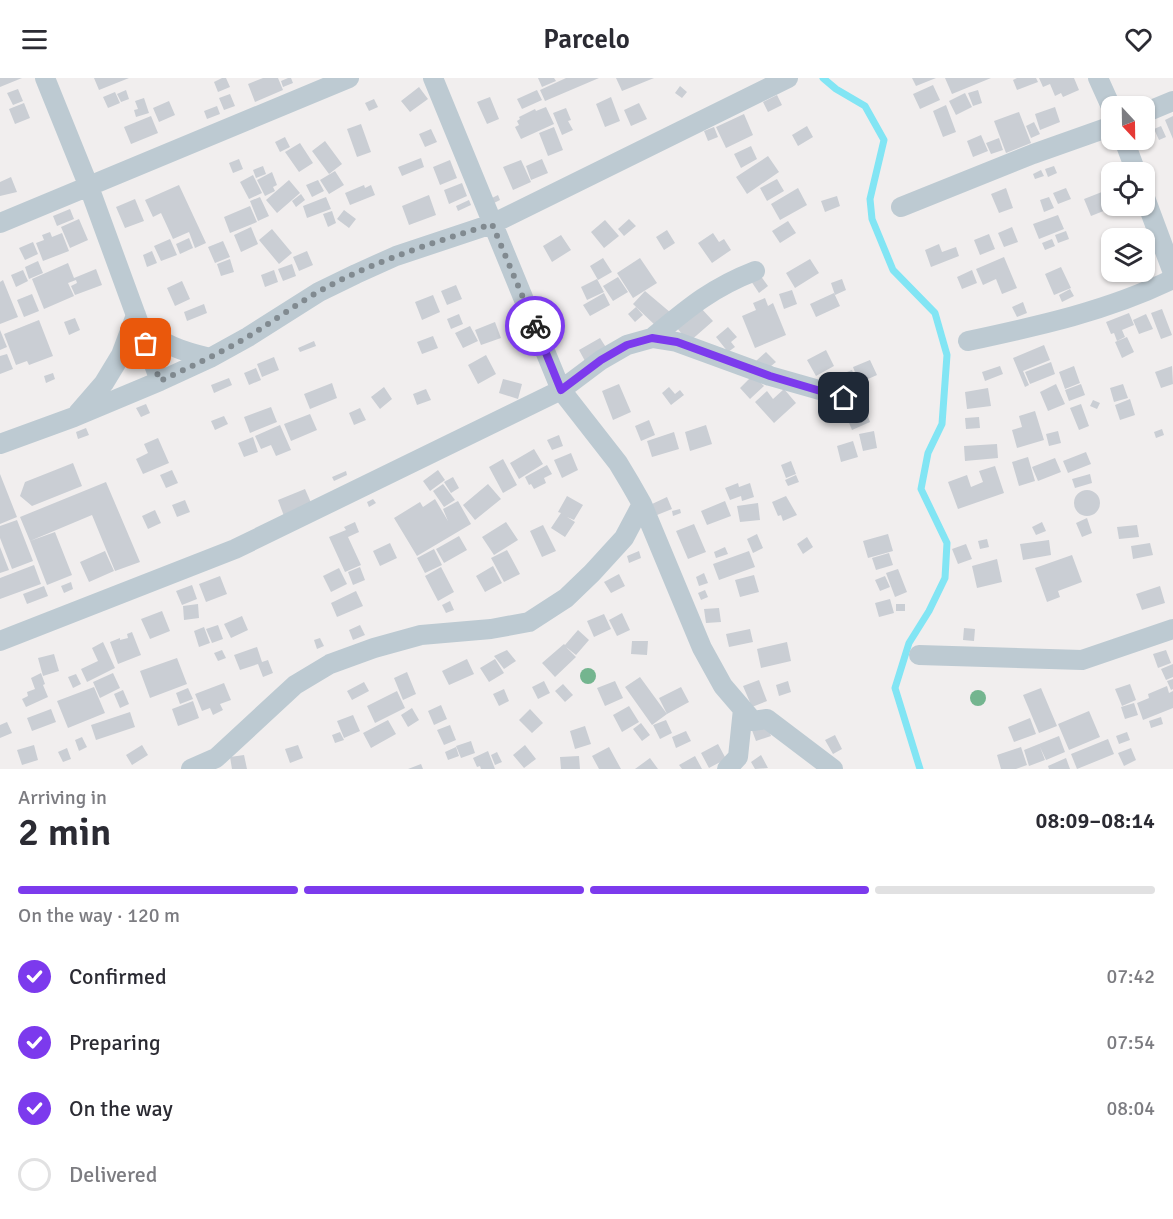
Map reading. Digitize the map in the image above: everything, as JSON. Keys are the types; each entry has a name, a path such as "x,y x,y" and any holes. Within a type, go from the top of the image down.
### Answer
{"street":[{"path":"45,78 89,187 160,381"},
{"path":"0,223 349,78"},
{"path":"433,78 561,390 618,463 642,504 702,648 723,686 753,721 767,719 833,769"},
{"path":"0,444 74,417 210,358 319,292 356,274 396,256 492,224 788,78"},
{"path":"1098,78 1106,96"},
{"path":"1155,108 1173,101"},
{"path":"901,207 1033,154 1101,130"},
{"path":"1152,216 1173,273"},
{"path":"0,640 235,549 561,390 601,360 627,345 652,338 694,303 727,282 754,271"},
{"path":"968,340 1038,326 1096,310 1147,292 1173,279"},
{"path":"138,320 157,340 180,350 210,358"},
{"path":"74,417 104,383 138,320"},
{"path":"652,338 677,342 770,376 844,398"},
{"path":"191,769 216,758 295,685 330,664 374,648 421,635 529,622 566,598 591,573 624,538 642,504"},
{"path":"919,655 1082,660 1173,629"},
{"path":"727,769 738,757 743,709"}],"building":[{"path":"0,78 22,78 0,87"},
{"path":"94,78 129,78 99,90"},
{"path":"226,78 230,87 218,92 214,82"},
{"path":"263,78 278,78 283,90 255,102 248,84"},
{"path":"291,78 293,83 283,87 281,81"},
{"path":"538,78 554,78 556,81 542,87"},
{"path":"566,78 599,78 545,101 540,90"},
{"path":"616,78 654,78 622,91"},
{"path":"912,78 936,78 916,86"},
{"path":"945,78 991,78 952,94"},
{"path":"1036,78 1038,82 1017,90 1013,80"},
{"path":"1039,78 1074,78 1079,90 1063,97 1061,93 1055,96 1050,84 1043,87"},
{"path":"933,85 940,100 920,109 913,94"},
{"path":"680,86 687,92 682,98 675,93"},
{"path":"419,87 428,99 410,112 401,101"},
{"path":"18,89 23,101 13,105 7,93"},
{"path":"126,90 129,99 121,102 117,94"},
{"path":"537,90 542,100 522,109 517,99"},
{"path":"978,90 982,103 973,106 968,93"},
{"path":"115,92 120,103 108,108 103,97"},
{"path":"965,93 972,107 956,115 949,101"},
{"path":"230,94 235,106 224,110 219,98"},
{"path":"777,95 782,105 768,112 763,102"},
{"path":"490,97 499,119 487,124 477,102"},
{"path":"611,97 620,121 605,127 596,104"},
{"path":"144,98 149,113 136,117 134,110 138,109 135,101"},
{"path":"374,99 378,107 369,111 365,103"},
{"path":"169,101 175,115 159,122 153,108"},
{"path":"24,103 30,118 15,124 9,109"},
{"path":"639,103 647,119 631,126 624,110"},
{"path":"946,105 956,132 943,137 933,111"},
{"path":"217,106 220,114 207,119 204,111"},
{"path":"546,107 554,124 521,139 515,127 519,125 517,121 519,117 535,109 536,111"},
{"path":"1055,107 1060,122 1040,130 1035,114"},
{"path":"566,108 571,120 568,121 573,130 562,135 553,113"},
{"path":"1019,112 1031,143 1006,153 994,121"},
{"path":"744,114 753,135 726,148 716,127"},
{"path":"151,116 158,133 131,144 124,127"},
{"path":"1173,116 1173,139 1165,120"},
{"path":"1034,122 1040,134 1031,138 1026,126"},
{"path":"361,124 371,152 357,157 347,129"},
{"path":"807,126 813,137 798,146 792,135"},
{"path":"1161,126 1166,137 1159,140 1155,129"},
{"path":"554,127 563,150 548,156 539,133"},
{"path":"714,127 718,137 708,141 704,131"},
{"path":"431,129 437,142 425,147 419,134"},
{"path":"981,135 988,151 973,157 967,141"},
{"path":"285,137 290,147 280,152 275,142"},
{"path":"999,138 1003,150 991,154 986,143"},
{"path":"325,141 342,164 329,174 312,151"},
{"path":"300,143 313,163 299,172 285,152"},
{"path":"751,146 757,159 741,168 734,154"},
{"path":"768,156 779,172 747,194 736,177"},
{"path":"421,158 424,167 402,176 398,167"},
{"path":"239,159 243,169 233,173 229,163"},
{"path":"542,159 548,173 531,180 526,166"},
{"path":"450,160 457,178 440,185 433,167"},
{"path":"521,160 531,182 513,190 503,167"},
{"path":"263,166 266,174 256,178 253,170"},
{"path":"1054,166 1057,173 1048,177 1045,169"},
{"path":"1041,170 1044,176 1035,179 1033,174"},
{"path":"335,171 344,185 329,194 320,180"},
{"path":"272,172 277,185 273,187 275,191 265,196 257,180"},
{"path":"253,175 262,193 249,199 240,182"},
{"path":"11,177 17,192 0,196 0,182"},
{"path":"777,179 784,191 767,201 760,188"},
{"path":"289,180 300,193 277,213 266,200"},
{"path":"318,180 324,191 312,197 306,185"},
{"path":"462,183 467,196 449,204 444,190"},
{"path":"179,185 206,243 195,248 189,232 173,239 161,213 153,217 145,200"},
{"path":"364,185 365,188 371,185 375,195 350,205 345,193"},
{"path":"798,188 807,205 780,220 771,204"},
{"path":"1006,188 1013,208 999,213 991,194"},
{"path":"1066,188 1071,199 1058,204 1053,193"},
{"path":"1101,192 1101,212 1091,216 1084,199"},
{"path":"301,194 305,200 296,207 292,201"},
{"path":"429,195 436,215 409,225 402,206"},
{"path":"498,195 500,200 494,203 492,198"},
{"path":"837,196 840,206 825,212 821,201"},
{"path":"260,197 269,216 258,221 250,201"},
{"path":"326,197 331,209 307,218 303,206"},
{"path":"1049,197 1054,208 1044,212 1040,200"},
{"path":"135,199 144,221 125,228 116,207"},
{"path":"469,200 471,205 458,211 456,206"},
{"path":"250,206 257,222 230,233 224,217"},
{"path":"70,209 74,219 57,226 53,216"},
{"path":"344,210 356,219 349,228 337,219"},
{"path":"332,211 336,223 328,227 323,214"},
{"path":"1058,215 1064,229 1039,239 1033,224"},
{"path":"79,219 88,240 70,248 61,227"},
{"path":"629,219 636,226 624,236 618,229"},
{"path":"605,220 619,236 604,248 591,232"},
{"path":"788,221 796,233 780,243 772,231"},
{"path":"251,227 258,244 241,252 234,235"},
{"path":"1012,227 1018,242 1004,247 998,233"},
{"path":"272,229 292,253 279,264 259,240"},
{"path":"667,230 675,243 664,250 656,237"},
{"path":"1066,231 1069,239 1058,243 1055,235"},
{"path":"50,232 52,237 62,233 69,251 43,261 36,243 44,240 42,235"},
{"path":"713,233 719,242 724,239 731,250 712,263 698,243"},
{"path":"989,234 995,249 980,255 974,240"},
{"path":"561,235 571,250 552,262 543,246"},
{"path":"189,238 193,248 180,254 176,244"},
{"path":"170,239 177,255 161,261 154,246"},
{"path":"1052,239 1055,246 1045,250 1042,243"},
{"path":"223,241 230,257 215,263 208,247"},
{"path":"33,242 38,254 25,260 19,248"},
{"path":"939,244 942,252 956,247 959,256 931,267 925,250"},
{"path":"152,251 157,263 147,267 143,255"},
{"path":"307,251 313,265 299,271 293,257"},
{"path":"1004,257 1017,288 1002,294 996,279 983,285 976,269"},
{"path":"603,258 612,272 598,280 590,266"},
{"path":"640,258 657,283 633,298 617,273"},
{"path":"230,259 234,272 221,276 217,264"},
{"path":"810,259 819,273 795,288 786,273"},
{"path":"38,261 43,273 29,279 25,267"},
{"path":"68,263 74,278 96,269 102,285 75,295 71,286 77,283 76,280 68,283 74,296 44,309 32,279"},
{"path":"292,264 296,276 283,281 278,269"},
{"path":"1061,267 1071,288 1054,295 1045,274"},
{"path":"23,270 28,281 16,287 11,275"},
{"path":"274,270 278,282 265,287 261,275"},
{"path":"972,270 977,283 962,289 957,277"},
{"path":"760,275 768,286 759,293 751,281"},
{"path":"618,277 628,292 613,301 603,286"},
{"path":"597,279 604,292 587,300 581,287"},
{"path":"842,279 846,290 835,295 831,283"},
{"path":"3,280 18,317 0,324 0,282"},
{"path":"182,281 190,299 175,306 167,288"},
{"path":"456,285 462,299 447,305 441,291"},
{"path":"1070,289 1074,296 1062,302 1059,295"},
{"path":"792,290 797,304 784,309 779,294"},
{"path":"645,291 671,313 657,327 633,304"},
{"path":"604,293 610,305 590,316 583,305"},
{"path":"834,293 840,306 816,317 810,304"},
{"path":"32,294 39,311 24,317 17,300"},
{"path":"433,295 440,312 422,320 415,302"},
{"path":"765,298 768,306 773,303 786,335 755,348 742,316 756,310 753,303"},
{"path":"1023,302 1027,313 1017,317 1012,307"},
{"path":"204,304 207,313 187,321 184,312"},
{"path":"636,307 643,315 635,322 628,314"},
{"path":"700,307 713,321 689,342 677,328"},
{"path":"1162,309 1172,335 1161,339 1151,313"},
{"path":"1129,313 1134,325 1122,330 1125,337 1117,341 1106,322"},
{"path":"459,314 463,324 451,329 447,319"},
{"path":"1146,314 1153,329 1139,334 1133,320"},
{"path":"75,318 80,330 69,335 64,322"},
{"path":"39,320 53,356 29,365 27,361 16,365 4,334"},
{"path":"495,322 501,338 481,345 475,330"},
{"path":"470,326 478,341 463,348 455,333"},
{"path":"728,327 737,337 731,342 735,347 728,352 716,337"},
{"path":"0,330 7,347 0,350"},
{"path":"433,336 438,348 422,354 417,342"},
{"path":"1127,337 1134,352 1122,358 1115,342"},
{"path":"600,338 607,349 585,361 579,350"},
{"path":"314,341 316,346 300,352 298,348"},
{"path":"1044,345 1050,360 1023,371 1029,385 1025,387 1013,358"},
{"path":"826,350 834,366 816,376 807,360"},
{"path":"766,352 776,362 765,371 756,361"},
{"path":"7,354 13,369 0,374 0,356"},
{"path":"486,355 496,374 478,384 468,365"},
{"path":"274,357 279,370 262,377 257,364"},
{"path":"870,360 877,375 859,383 853,367"},
{"path":"1051,362 1055,374 1030,384 1025,372"},
{"path":"1000,366 1003,374 985,381 982,372"},
{"path":"1074,366 1080,383 1065,389 1059,372"},
{"path":"1172,366 1173,384 1161,388 1155,372"},
{"path":"256,368 261,380 249,385 244,373"},
{"path":"852,370 858,384 840,392 834,377"},
{"path":"53,373 55,379 46,383 44,376"},
{"path":"753,375 764,386 750,399 740,388"},
{"path":"229,378 232,385 214,393 211,385"},
{"path":"503,379 522,384 518,399 499,393"},
{"path":"332,383 337,398 310,409 304,394"},
{"path":"619,384 631,412 613,420 602,391"},
{"path":"1056,384 1065,404 1048,411 1040,392"},
{"path":"1081,384 1085,395 1069,401 1065,390"},
{"path":"1123,384 1128,398 1114,402 1110,388"},
{"path":"384,387 392,399 380,409 371,397"},
{"path":"669,387 675,394 680,390 684,395 671,405 662,393"},
{"path":"988,388 991,406 967,409 965,392"},
{"path":"426,389 431,400 417,405 413,394"},
{"path":"784,389 796,403 774,423 755,402 767,391 773,399"},
{"path":"1130,399 1135,415 1120,420 1115,405"},
{"path":"1093,400 1100,403 1097,409 1090,406"},
{"path":"146,404 150,413 141,417 136,408"},
{"path":"1081,404 1089,426 1079,430 1070,408"},
{"path":"864,406 870,422 852,430 845,413"},
{"path":"271,407 277,422 250,433 244,417"},
{"path":"360,408 366,420 354,425 349,413"},
{"path":"1035,411 1044,440 1017,448 1012,430 1022,427 1019,416"},
{"path":"310,414 317,430 291,441 284,424"},
{"path":"224,416 228,424 215,430 211,421"},
{"path":"979,417 980,428 966,429 965,418"},
{"path":"649,420 655,435 641,441 635,426"},
{"path":"280,425 291,450 276,456 271,445 261,449 255,436"},
{"path":"706,425 712,444 690,451 685,432"},
{"path":"86,428 89,435 78,439 76,432"},
{"path":"1162,429 1164,435 1156,438 1154,432"},
{"path":"874,431 877,448 863,451 859,434"},
{"path":"1058,431 1061,443 1049,446 1046,434"},
{"path":"674,432 679,449 652,457 647,441"},
{"path":"559,435 563,446 552,450 547,440"},
{"path":"253,437 258,452 244,457 238,443"},
{"path":"158,438 169,463 143,474 136,459 148,453 144,444"},
{"path":"853,441 858,457 841,462 837,446"},
{"path":"997,444 998,458 965,461 964,446"},
{"path":"534,449 543,464 519,479 510,463"},
{"path":"1086,452 1091,464 1068,473 1063,461"},
{"path":"571,453 578,470 562,478 554,460"},
{"path":"1028,457 1035,481 1019,486 1012,462"},
{"path":"1055,458 1061,472 1038,481 1032,467"},
{"path":"503,459 517,485 503,493 489,467"},
{"path":"791,461 796,474 786,478 781,465"},
{"path":"73,463 82,486 32,506 20,496 25,482"},
{"path":"547,465 552,474 544,478 546,483 534,489 525,477"},
{"path":"995,466 1004,493 958,509 948,482 967,475 971,487 983,482 979,471"},
{"path":"172,470 178,483 166,488 160,475"},
{"path":"438,470 445,480 430,491 423,481"},
{"path":"346,471 347,475 334,481 332,477"},
{"path":"0,474 17,517 0,524"},
{"path":"1090,474 1092,483 1075,488 1072,479"},
{"path":"796,475 799,482 788,486 785,480"},
{"path":"453,477 459,488 451,493 444,482"},
{"path":"106,482 140,562 115,571 92,515 30,541 20,517"},
{"path":"738,483 739,487 750,483 754,497 742,501 741,496 730,500 725,488"},
{"path":"443,484 455,500 444,507 433,491"},
{"path":"488,484 501,499 475,520 463,505"},
{"path":"305,489 312,505 284,516 278,500"},
{"path":"1087,490 1096,494 1100,503 1096,512 1087,516 1078,512 1074,503 1078,494"},
{"path":"567,496 583,505 574,520 567,517 575,522 565,537 551,528 561,513 558,512"},
{"path":"786,496 797,515 783,521 781,515 778,516 772,502"},
{"path":"667,497 672,509 657,515 652,504"},
{"path":"373,499 376,503 369,507 367,502"},
{"path":"435,499 448,521 443,509 458,501 471,524 417,556 394,518 420,502 423,507"},
{"path":"185,500 190,512 177,517 172,505"},
{"path":"725,501 731,516 707,525 701,511"},
{"path":"758,503 760,520 740,522 737,506"},
{"path":"680,509 681,513 673,516 672,511"},
{"path":"155,510 161,523 148,529 142,516"},
{"path":"1087,518 1092,533 1082,537 1076,523"},
{"path":"17,520 33,561 12,569 0,538 0,526"},
{"path":"355,522 359,532 348,537 361,565 345,572 329,537 346,530 344,527"},
{"path":"506,522 518,540 494,555 482,537"},
{"path":"1042,522 1046,531 1036,535 1032,527"},
{"path":"694,524 706,552 688,559 676,531"},
{"path":"543,525 556,551 542,557 530,531"},
{"path":"1137,525 1139,537 1119,539 1117,527"},
{"path":"55,532 72,575 47,585 30,541"},
{"path":"757,534 763,548 753,553 747,539"},
{"path":"888,534 893,551 868,558 863,541"},
{"path":"459,536 467,550 444,563 436,549"},
{"path":"807,537 813,547 803,554 797,544"},
{"path":"987,539 989,547 980,549 978,541"},
{"path":"1049,540 1051,555 1023,560 1020,544"},
{"path":"390,543 397,558 380,566 373,551"},
{"path":"1150,543 1153,555 1133,559 1131,546"},
{"path":"966,544 972,559 958,564 952,549"},
{"path":"0,547 9,570 0,573"},
{"path":"725,547 728,554 716,558 714,552"},
{"path":"434,549 442,565 425,573 417,558"},
{"path":"507,550 520,574 504,582 491,558"},
{"path":"105,551 114,571 89,582 80,562"},
{"path":"639,551 641,558 629,563 627,556"},
{"path":"749,551 755,567 719,580 713,564"},
{"path":"889,553 893,565 876,570 872,558"},
{"path":"1072,555 1082,582 1058,591 1060,597 1047,602 1035,568"},
{"path":"997,559 1002,582 977,588 972,566"},
{"path":"34,565 41,584 0,599 0,578"},
{"path":"493,566 502,583 485,592 476,576"},
{"path":"360,567 365,580 353,585 348,572"},
{"path":"441,567 454,592 438,601 425,576"},
{"path":"339,568 347,584 331,592 323,576"},
{"path":"898,569 907,592 895,597 886,573"},
{"path":"704,573 708,583 699,586 696,577"},
{"path":"619,574 625,586 611,593 604,582"},
{"path":"754,575 759,592 740,597 735,580"},
{"path":"220,576 227,594 206,602 199,584"},
{"path":"885,576 890,587 880,591 875,580"},
{"path":"71,582 73,589 64,593 61,586"},
{"path":"192,585 197,599 182,605 176,591"},
{"path":"44,586 48,596 27,604 23,594"},
{"path":"1160,586 1165,603 1142,610 1136,594"},
{"path":"705,590 708,597 701,600 698,593"},
{"path":"356,591 363,606 337,617 331,603"},
{"path":"890,599 894,613 879,617 875,603"},
{"path":"450,601 454,610 446,613 442,605"},
{"path":"198,604 199,618 184,620 183,606"},
{"path":"896,604 905,604 905,611 896,611"},
{"path":"719,608 721,622 706,623 704,609"},
{"path":"162,611 170,631 150,639 141,619"},
{"path":"622,613 630,630 617,636 609,620"},
{"path":"604,614 611,629 594,637 587,621"},
{"path":"242,616 248,630 231,638 224,624"},
{"path":"218,625 223,639 212,643 206,629"},
{"path":"360,625 365,635 353,640 349,630"},
{"path":"204,627 210,643 199,647 194,631"},
{"path":"964,628 975,629 974,641 963,640"},
{"path":"750,629 753,642 729,647 726,634"},
{"path":"578,630 589,640 576,655 566,647 576,657 555,677 542,663 565,645"},
{"path":"132,632 141,655 118,664 110,642 128,638 127,634"},
{"path":"320,638 324,646 317,649 314,640"},
{"path":"632,641 648,641 647,655 631,654"},
{"path":"103,642 115,668 87,682 81,669 98,661 92,648"},
{"path":"787,642 791,661 761,668 757,649"},
{"path":"257,647 262,662 268,660 273,673 263,677 258,664 240,670 234,655"},
{"path":"222,650 226,658 218,661 214,653"},
{"path":"507,650 516,661 504,669 494,656"},
{"path":"1166,650 1171,663 1158,668 1153,654"},
{"path":"54,654 59,671 43,676 38,658"},
{"path":"177,658 187,684 150,698 140,671"},
{"path":"467,659 474,674 449,685 442,671"},
{"path":"495,659 504,673 489,682 480,668"},
{"path":"1173,664 1173,677 1166,680 1161,669"},
{"path":"407,672 416,694 403,700 394,678"},
{"path":"41,673 48,697 26,707 22,699 28,696 27,692 35,689 31,678"},
{"path":"113,673 120,688 100,698 93,682"},
{"path":"76,674 81,684 73,688 68,677"},
{"path":"640,677 667,714 652,725 625,687"},
{"path":"1173,679 1173,689 1171,690 1167,681"},
{"path":"759,680 767,701 752,707 743,686"},
{"path":"544,681 550,693 538,699 532,687"},
{"path":"615,681 623,698 605,706 597,688"},
{"path":"788,681 791,692 779,696 776,685"},
{"path":"364,682 369,691 352,700 347,691"},
{"path":"224,683 231,700 220,704 223,710 213,715 210,708 202,711 195,694"},
{"path":"563,684 573,695 565,702 555,691"},
{"path":"1130,684 1136,700 1122,706 1115,689"},
{"path":"1167,686 1169,693 1173,691 1173,708 1143,720 1137,703 1149,698 1148,694"},
{"path":"94,687 105,713 68,728 57,701"},
{"path":"681,687 689,702 667,714 659,698"},
{"path":"188,688 193,699 180,704 176,693"},
{"path":"1041,688 1057,726 1039,733 1023,695"},
{"path":"504,689 509,701 499,706 493,694"},
{"path":"123,690 129,704 120,708 114,694"},
{"path":"397,691 405,708 375,723 367,706"},
{"path":"193,701 199,718 178,726 172,709"},
{"path":"1134,703 1138,715 1125,719 1121,707"},
{"path":"441,705 447,719 434,725 428,711"},
{"path":"629,706 639,722 622,732 613,715"},
{"path":"412,708 419,720 408,727 401,715"},
{"path":"51,709 56,722 32,731 27,718"},
{"path":"530,709 543,723 532,733 519,720"},
{"path":"1089,711 1100,737 1069,750 1058,724"},
{"path":"130,712 135,727 96,740 91,725"},
{"path":"353,715 360,731 344,738 337,721"},
{"path":"1161,717 1163,724 1151,728 1149,721"},
{"path":"1030,718 1036,734 1014,742 1008,727"},
{"path":"765,719 771,736 756,741 750,725"},
{"path":"388,720 396,734 371,748 363,733"},
{"path":"666,720 672,733 660,739 653,725"},
{"path":"7,722 12,733 0,738 0,725"},
{"path":"641,723 650,735 642,741 633,729"},
{"path":"450,725 456,740 444,745 437,730"},
{"path":"585,726 591,744 575,749 570,731"},
{"path":"686,731 691,741 676,748 672,737"},
{"path":"340,732 344,740 335,743 332,735"},
{"path":"1127,732 1130,740 1119,744 1116,736"},
{"path":"835,735 842,749 833,754 825,740"},
{"path":"1059,736 1065,752 1046,760 1040,747 1045,760 1029,766 1024,750"},
{"path":"82,737 87,747 79,751 75,740"},
{"path":"1108,739 1114,754 1077,769 1071,754"},
{"path":"471,741 475,753 461,758 456,746"},
{"path":"718,744 726,759 709,768 701,753"},
{"path":"34,745 38,760 22,765 17,750"},
{"path":"142,745 148,755 132,765 126,755"},
{"path":"298,745 303,758 290,763 285,749"},
{"path":"525,745 536,759 524,768 513,755"},
{"path":"456,747 459,756 448,760 445,752"},
{"path":"609,747 621,769 599,769 592,756"},
{"path":"1021,747 1027,765 1016,769 1001,769 997,755"},
{"path":"67,748 71,759 63,762 58,752"},
{"path":"1131,748 1136,760 1124,766 1118,753"},
{"path":"488,751 495,769 477,767 473,758"},
{"path":"497,752 502,762 495,765 491,755"},
{"path":"244,755 247,769 232,769 230,757"},
{"path":"761,755 768,768 755,769 751,762"},
{"path":"579,756 580,769 561,769 560,757"},
{"path":"695,756 702,769 682,769 679,765"},
{"path":"650,758 658,769 635,769"},
{"path":"1066,758 1070,769 1049,769 1048,766"},
{"path":"421,764 423,769 408,769"}],"waterway":[{"path":"823,78 836,89 865,106 884,140 870,199 872,219 893,270 935,313 947,355 942,424 928,453 921,489 947,543 945,578 929,611 909,643 895,688 920,769"}],"way so far":[{"path":"146,344 160,381 210,358 319,292 356,274 396,256 492,224 535,326"}],"route":[{"path":"535,326 561,390 601,360 627,345 652,338 677,342 770,376 844,398"}]}
